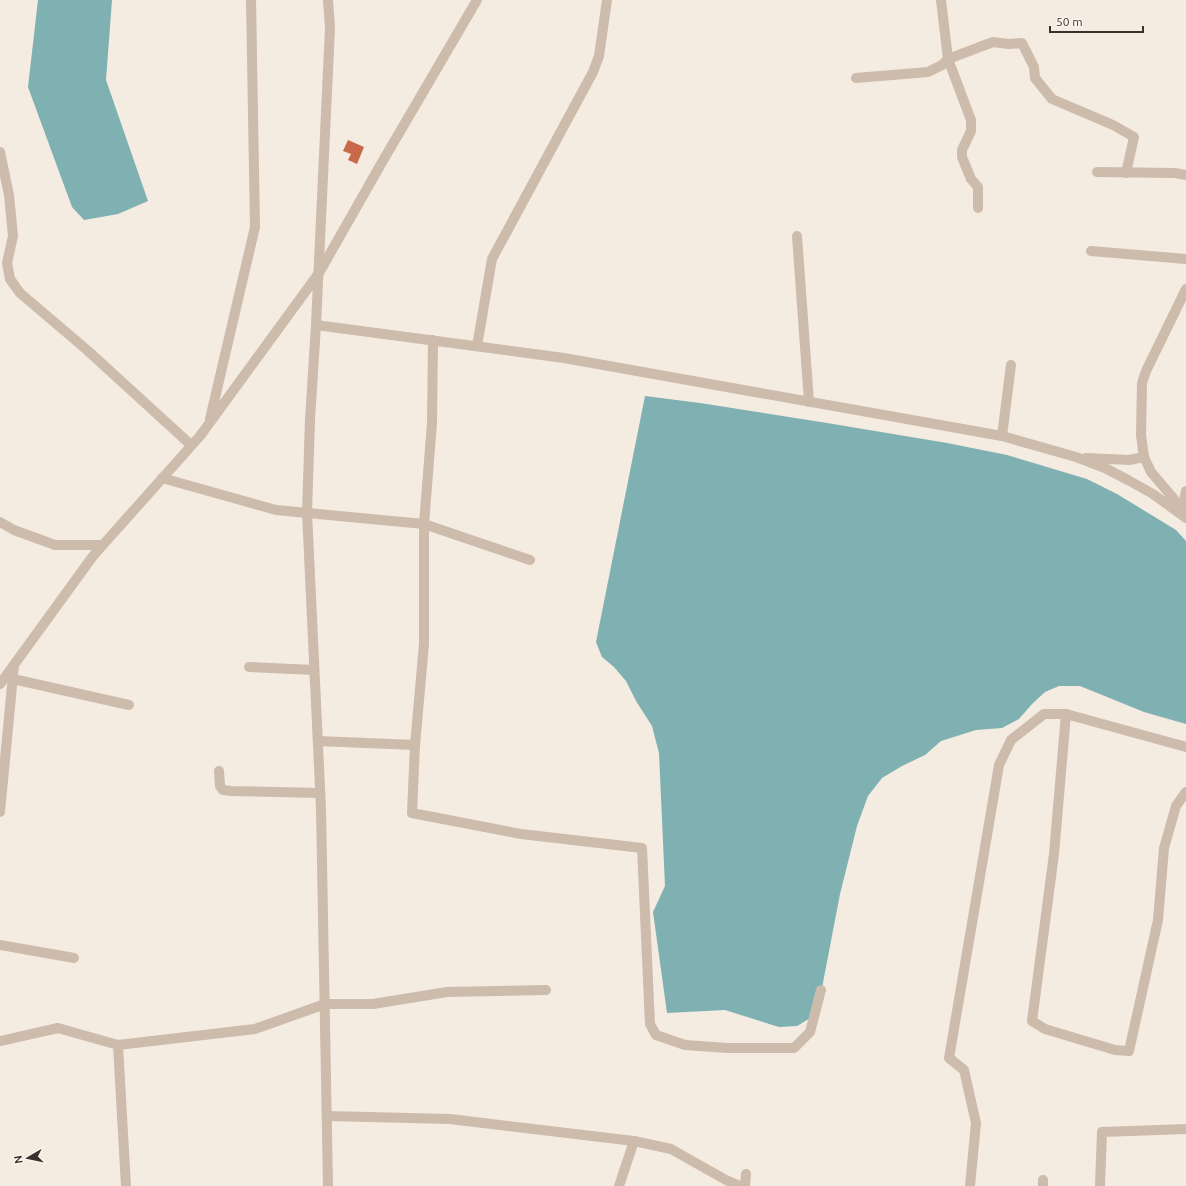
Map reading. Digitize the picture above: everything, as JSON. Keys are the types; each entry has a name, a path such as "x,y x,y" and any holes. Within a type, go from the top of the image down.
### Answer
{"street":[{"path":"209,423 255,227 251,0"},
{"path":"328,0 330,28 319,273 310,420 307,512 320,793 328,1186"},
{"path":"0,684 92,556 209,423 319,273 380,164 477,0"},
{"path":"477,346 492,259 593,72 599,56 607,0"},
{"path":"941,0 948,59 972,120 971,131 962,150 962,158 971,179 978,187 978,208"},
{"path":"856,78 928,72 942,65 948,59 993,42 1010,44 1022,43 1034,67 1035,78 1052,99 1113,125 1134,137 1126,173"},
{"path":"0,152 9,195 13,236 7,263 10,279 20,293 87,350 191,445"},
{"path":"1097,172 1175,173 1186,175"},
{"path":"797,236 809,402"},
{"path":"1090,251 1186,259"},
{"path":"1183,516 1174,499 1151,472 1144,457 1141,435 1142,383 1146,371 1186,290"},
{"path":"316,325 564,358 1002,436 1076,457 1105,468 1128,480 1183,516"},
{"path":"433,340 432,423 424,524 424,644 415,745 412,813 521,834 642,848 650,1024 656,1035 685,1045 727,1048 794,1048 810,1032 821,990"},
{"path":"1002,436 1011,365"},
{"path":"1076,457 1133,460 1144,457"},
{"path":"162,478 276,510 424,524 530,560"},
{"path":"1183,516 1186,491"},
{"path":"0,522 14,530 55,545 102,545"},
{"path":"0,812 14,665"},
{"path":"249,668 314,670"},
{"path":"13,679 129,705"},
{"path":"970,1186 976,1123 964,1070 949,1058 999,765 1011,740 1044,714 1066,714 1186,746"},
{"path":"1066,714 1054,854 1032,1021 1045,1029 1115,1050 1129,1051 1158,920 1164,848 1176,806 1186,792"},
{"path":"318,741 415,745"},
{"path":"219,771 220,786 223,790 320,793"},
{"path":"0,946 74,958"},
{"path":"0,1041 58,1028 118,1045 255,1029 325,1004 373,1004 447,992 546,990"},
{"path":"118,1045 126,1186"},
{"path":"327,1116 450,1119 634,1141 671,1149 726,1180 740,1186"},
{"path":"1100,1186 1102,1132 1186,1129"},
{"path":"619,1186 634,1141"},
{"path":"746,1174 746,1186"}],"water":[{"path":"38,0 112,0 106,80 148,201 118,214 84,220 72,207 28,87"},
{"path":"645,396 827,423 947,443 1007,455 1087,479 1117,494 1176,530 1186,541 1186,724 1144,712 1080,686 1059,686 1045,692 1019,719 1002,728 976,730 941,741 925,755 882,778 868,796 857,826 840,894 817,1014 797,1026 779,1027 725,1010 667,1013 653,912 665,886 659,753 652,726 636,701 626,681 614,667 602,657 596,642"}],"building":[{"path":"348,140 364,147 357,164 348,160 351,154 343,151"}]}
